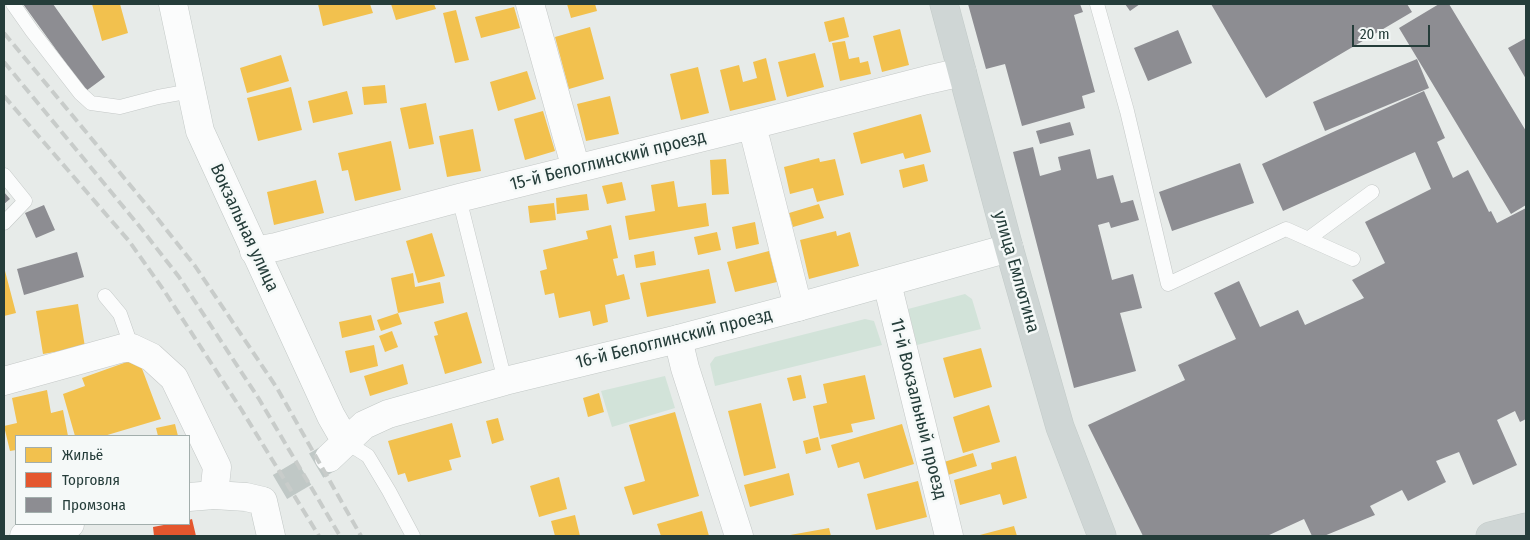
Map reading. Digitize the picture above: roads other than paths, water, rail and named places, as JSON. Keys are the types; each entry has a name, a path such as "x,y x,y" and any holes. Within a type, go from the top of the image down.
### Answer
{"main road":[{"name":"улица Емлютина","path":"944,4 1009,248 1060,427 1102,536"},
{"path":"1490,536 1526,527"}],"street":[{"name":"Вокзальная улица","path":"173,4 200,131 331,416 338,450"},
{"path":"530,4 576,169"},
{"name":"15-й Белоглинский проезд","path":"254,251 276,247 459,198 962,72"},
{"path":"752,126 798,306"},
{"name":"16-й Белоглинский проезд","path":"338,450 364,425 388,414 505,381 678,339 1009,248"},
{"name":"11-й Вокзальный проезд","path":"887,283 949,536"},
{"path":"678,339 688,377 739,536"},
{"path":"4,382 123,348 132,348 151,357 174,378 217,467 201,496 246,497 271,494 271,536"},
{"path":"24,536 66,525"}],"lane":[{"path":"13,4 80,93 91,103 120,107 191,91"},
{"path":"1097,4 1127,111 1168,284 1286,230 1353,259"},
{"path":"4,175 25,202 4,222"},
{"path":"1308,239 1372,192"},
{"path":"459,198 505,381"},
{"path":"106,296 120,314 132,348"},
{"path":"338,450 368,456 413,536"}],"tunnel":[{"path":"280,487 329,458"}],"railway":[{"path":"4,33 195,266 277,388 361,536"},
{"path":"4,62 179,277 259,399 340,536"},
{"path":"4,96 129,241 163,289 241,409 319,536"}]}
